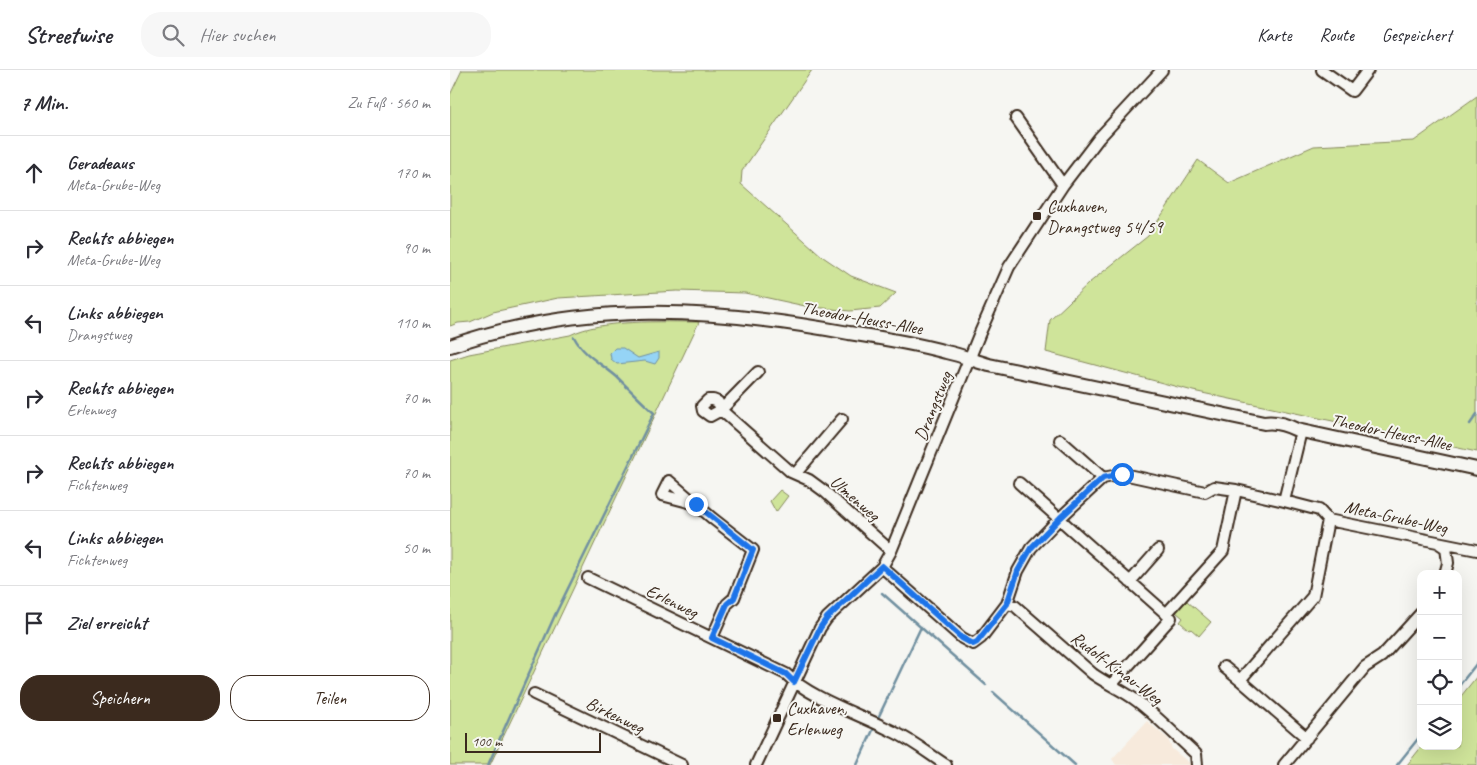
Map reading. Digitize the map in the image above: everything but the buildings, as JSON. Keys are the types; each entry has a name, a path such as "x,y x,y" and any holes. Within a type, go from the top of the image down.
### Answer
{"street":[{"name":"Drangstweg","path":"756,765 820,628 827,618 882,566 891,551 969,358 1009,267 1064,185 1099,138 1162,70"},
{"path":"1322,70 1352,91 1368,70"},
{"path":"1016,118 1064,185"},
{"name":"Theodor-Heuss-Allee","path":"450,346 499,332 549,321 644,312 694,313 793,322 915,344 989,365 1290,426 1299,430 1477,469"},
{"name":"Ulmenweg","path":"758,372 721,410 791,472 796,473 824,491 891,551"},
{"path":"796,473 842,419"},
{"path":"1284,501 1299,430"},
{"path":"882,566 969,643 973,644 981,638 1007,604 1018,571 1031,548 1103,478 1060,440"},
{"name":"Meta-Grube-Weg","path":"1103,478 1122,474 1205,492 1214,487 1236,490 1319,510 1328,520 1477,550"},
{"path":"1019,482 1171,618 1112,684"},
{"path":"1166,614 1223,551 1236,490"},
{"path":"696,504 754,547 734,598 727,604 712,638"},
{"path":"1240,680 1313,596 1328,520"},
{"path":"1440,544 1446,548 1448,563 1446,570"},
{"path":"1130,582 1158,550"},
{"name":"Erlenweg","path":"588,578 786,674 802,688 895,732 926,750 940,763"},
{"name":"Rudolf-Kinau-Weg","path":"1007,604 1015,606 1093,674 1138,701 1196,754 1197,765"},
{"path":"1284,765 1365,667 1382,656 1419,615"},
{"path":"1224,667 1307,738"},
{"name":"Birkenweg","path":"534,694 682,765"}],"shaded area":[{"path":"1147,721 1168,739 1172,749 1192,765 1116,765 1112,759"}],"green space":[{"path":"462,70 812,70 742,171 741,184 823,257 851,276 896,293 880,308 850,311 805,306 745,293 677,291 558,298 493,312 470,322 450,326 450,95"},
{"path":"1477,96 1477,452 1193,391 1046,352 1050,320 1089,283 1148,236 1198,160 1229,183 1314,146 1414,141"},
{"path":"633,322 699,322 490,765 450,765 450,360 469,354 570,335 598,326"},
{"path":"780,490 788,496 776,512 770,501"},
{"path":"1187,601 1211,622 1199,636 1180,622 1183,618 1176,612"},
{"path":"1477,676 1477,765 1407,765 1419,750 1462,750 1462,695"}],"water":[{"path":"615,348 623,348 638,358 659,352 659,358 655,364 645,361 617,364 611,359 610,353"}],"waterway":[{"path":"488,765 555,615 654,413 617,377 588,354 574,337"},
{"path":"1470,424 1477,414"},
{"path":"882,593 986,685"},
{"path":"879,716 921,627"},
{"path":"1462,682 1477,663"},
{"path":"993,692 1075,765"},
{"path":"857,765 873,730"},
{"path":"1397,765 1417,740"}],"place":[{"name":"Cuxhaven, Drangstweg 54/59","path":"1037,216"},
{"name":"Cuxhaven, Erlenweg","path":"777,718"}],"route":[{"path":"696,504 753,550 734,598 727,604 712,638 786,674 794,682 820,628 827,618 882,566 962,638 969,643 977,642 1007,604 1018,571 1031,548 1103,478 1122,474"}]}
